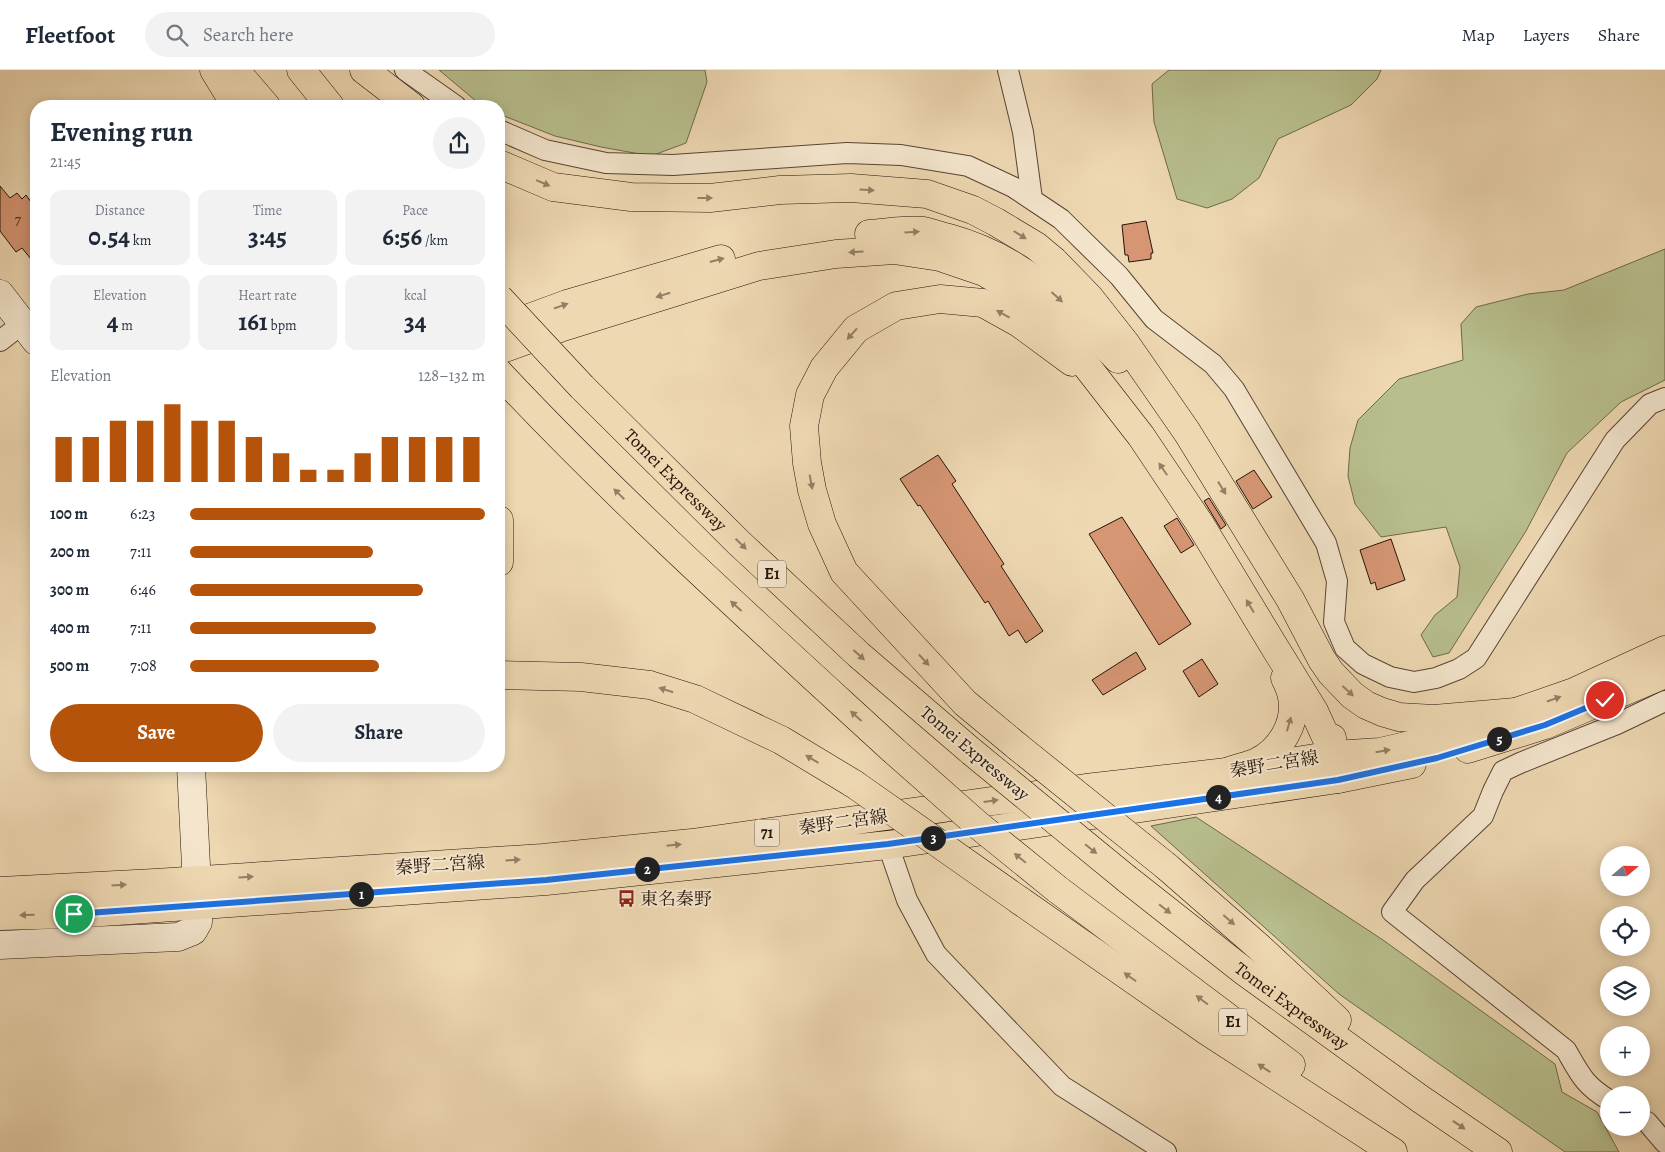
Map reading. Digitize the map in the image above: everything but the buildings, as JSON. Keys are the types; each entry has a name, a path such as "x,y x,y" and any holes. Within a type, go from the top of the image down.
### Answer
{"main road":[{"path":"214,70 232,100"},
{"path":"235,70 261,100"},
{"path":"301,70 325,100"},
{"path":"364,70 403,100"},
{"path":"505,167 553,187 631,197 710,198 780,190 851,188 927,194 973,210 1017,233 1036,246 1072,278 1126,344 1187,432 1276,576 1322,660 1352,695 1366,705 1399,717 1458,718 1516,712"},
{"path":"505,327 567,304 674,272 757,250 840,235 922,231 973,245 1016,266 1050,290 1068,306 1187,432"},
{"path":"505,348 569,325 759,266 836,254 894,250 940,257 984,272 1025,295 1057,328 1141,436 1194,516 1314,712 1336,767"},
{"path":"1100,382 1018,323 983,303 940,299 896,306 856,329 824,368 810,395 804,426 811,481 822,524 844,572 965,703 1166,866 1260,948 1419,1098"},
{"name":"Tomei Expressway","path":"505,304 582,387 738,542 852,648 972,752 1245,972 1419,1098 1498,1152"},
{"name":"E1","path":"505,379 693,566 892,749 978,825 1057,889 1212,1007 1412,1152"},
{"path":"1276,576 1293,613 1328,712 1336,767"},
{"path":"1227,772 1256,762 1270,754 1284,740 1292,720 1293,697 1272,643"},
{"name":"秦野二宮線","path":"0,891 198,893 546,880 888,844 1336,767 1380,752 1466,732 1574,692 1665,650"},
{"name":"秦野二宮線","path":"0,916 74,914 198,893 692,843 1086,788 1227,772 1336,767 1437,758 1545,725 1665,674"},
{"path":"505,675 581,677 650,685 695,699 781,740 854,784 1207,1031 1393,1152"}],"street":[{"path":"405,70 448,100"},
{"path":"1008,70 1023,132 1032,199"},
{"path":"505,133 545,150 606,163 673,165 848,153 901,155 968,166 1014,187 1061,219 1119,276 1154,319 1213,364 1234,389 1326,543 1337,581 1334,622 1345,648 1363,664 1390,677 1414,682 1436,678 1459,669 1476,658 1615,440 1650,404 1665,398"},
{"path":"0,294 30,332 0,341"},
{"path":"1600,1094 1593,1090 1583,1078 1566,1050 1392,912 1415,880 1484,816 1503,771 1617,724 1665,701"},
{"path":"0,944 178,937 193,931 198,922 198,893 191,772"},
{"path":"888,844 907,900 936,954 1062,1086 1166,1152"},
{"path":"1650,1126 1665,1143"}],"green space":[{"path":"439,70 705,70 707,82 686,143 651,156 555,136 505,116 505,100 475,100"},
{"path":"1169,70 1381,70 1377,79 1351,105 1278,139 1259,178 1232,199 1207,208 1177,199 1154,122 1152,84"},
{"path":"1665,249 1665,380 1621,402 1567,453 1526,531 1449,653 1433,657 1421,635 1435,615 1457,597 1460,567 1446,527 1381,537 1355,504 1348,476 1350,448 1358,420 1399,379 1463,360 1461,324 1476,307 1528,294 1564,290"},
{"path":"1196,817 1383,940 1555,1064 1562,1092 1597,1112 1600,1117 1600,1136 1610,1136 1619,1152 1565,1152 1339,994 1151,826"}],"place":[{"name":"東名秦野","path":"626,899"}],"route":[{"path":"74,914 546,880 888,844 1338,780 1437,758 1545,725 1605,700"}]}
